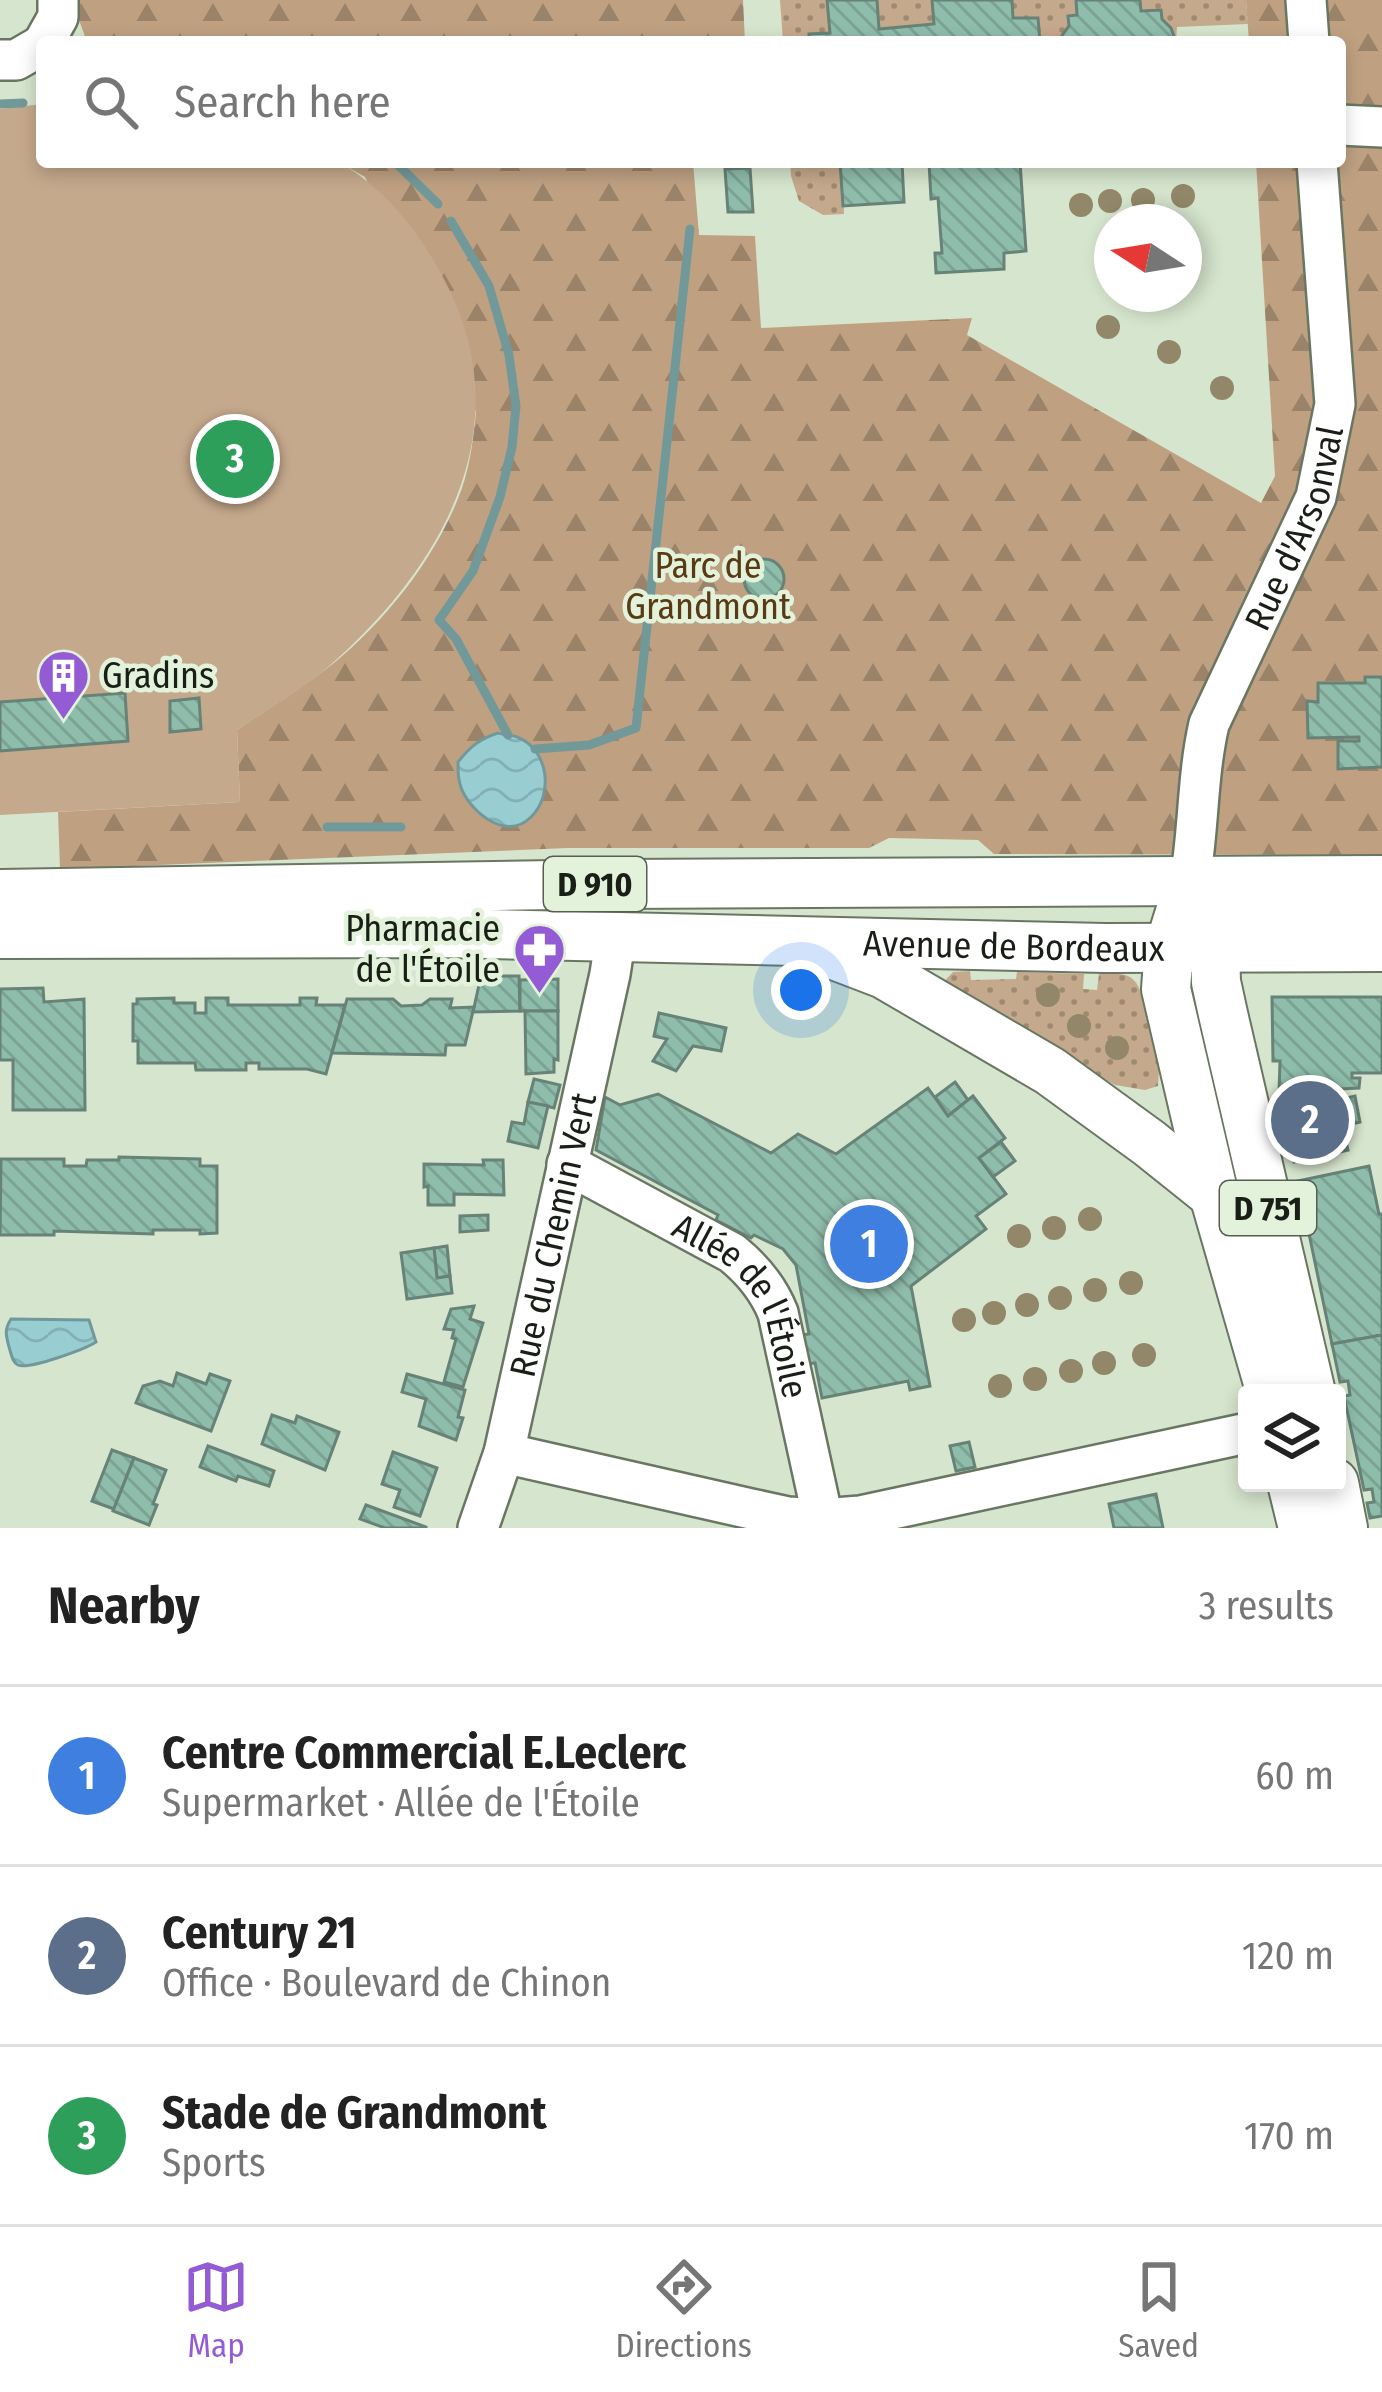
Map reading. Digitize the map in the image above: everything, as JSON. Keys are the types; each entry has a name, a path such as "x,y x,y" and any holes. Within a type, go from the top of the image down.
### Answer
{"main road":[{"name":"Avenue de Bordeaux","path":"0,934 616,935 790,941 1195,925 1382,880"},
{"name":"Avenue de Bordeaux","path":"0,894 616,884 1195,925 1382,947"},
{"path":"698,938 782,918 1103,914 1138,912 1166,899 1195,925 1257,913 1382,914"},
{"name":"D 751","path":"1195,925 1216,982 1310,1384"},
{"name":"D 751","path":"1195,925 1166,988 1214,1195 1268,1384"},
{"name":"D 751","path":"790,941 884,974 1050,1071 1214,1195"},
{"path":"1190,1086 1212,1058 1225,1023"},
{"name":"D 751","path":"1050,1071 1153,1103 1190,1086"},
{"path":"1294,1492 1303,1528"},
{"path":"1336,1492 1343,1528"}],"street":[{"path":"1306,0 1309,36"},
{"path":"0,60 16,60 36,50"},
{"path":"1346,125 1382,127"},
{"name":"Rue d'Arsonval","path":"1195,925 1201,760 1209,724 1316,497 1335,404 1317,168"},
{"name":"Rue du Chemin Vert","path":"478,1528 503,1453 616,935"},
{"name":"Allée de l'Étoile","path":"567,1164 732,1253 766,1288 778,1312 823,1519"},
{"path":"503,1453 770,1513 823,1519 924,1504 1238,1435"}],"shaded area":[{"path":"780,0 827,0 830,33 783,36"},
{"path":"877,0 932,0 934,24 879,29"},
{"path":"1012,0 1076,0 1077,15 1069,16 1062,36 1033,36 1013,18"},
{"path":"1140,0 1246,0 1248,24 1177,27 1173,36 1168,24 1141,11"},
{"path":"36,105 36,168 348,168 387,200 414,231 446,283 467,338 476,392 472,444 458,494 435,542 368,629 317,676 237,730 240,802 0,815 0,109"},
{"path":"790,168 842,168 844,214 823,215 799,201"},
{"path":"970,971 971,980 1016,979 1017,972 1084,974 1083,989 1097,990 1099,974 1128,976 1140,990 1159,1069 1158,1086 1145,1090 1115,1085 941,985 953,972"}],"green space":[{"path":"77,0 743,0 745,36 85,36"},
{"name":"Parc de Grandmont","path":"1246,0 1382,0 1382,855 994,854 978,840 889,838 869,848 568,848 60,869 58,812 240,802 237,730 321,673 382,618 432,550 457,501 470,458 476,412 365,177 349,168 693,168 699,235 755,236 761,328 972,318 967,335 1261,503 1275,476 1256,168 1346,168 1346,36 1249,36"}],"water":[{"path":"498,733 528,743 545,773 543,797 522,824 492,822 467,799 459,780 462,757"},
{"path":"11,1319 89,1320 96,1342 45,1362 18,1365 6,1336"}],"building":[{"path":"827,0 877,0 879,29 934,24 932,0 1012,0 1013,18 1038,18 1040,36 809,36 830,33"},
{"path":"1076,0 1140,0 1141,11 1161,10 1174,36 1062,36 1069,26 1068,16 1077,15"},
{"path":"750,168 753,212 728,212 725,169"},
{"path":"840,168 902,168 904,202 843,206"},
{"path":"929,168 1020,168 1026,251 1004,253 1004,269 936,273 935,253 942,253 938,198 931,199"},
{"path":"764,559 778,565 784,579 778,593 764,599 750,593 744,579 750,565"},
{"path":"1365,677 1382,677 1382,767 1338,769 1338,741 1359,741 1359,737 1308,738 1307,701 1318,702 1318,683 1365,683"},
{"name":"Gradins","path":"125,693 128,741 0,751 0,702"},
{"path":"199,698 201,729 170,732 170,701"},
{"path":"481,976 519,976 520,1011 473,1012"},
{"name":"Pharmacie de l'Étoile","path":"558,979 558,1011 520,1011 520,980"},
{"path":"43,988 44,1002 84,999 85,1110 13,1110 13,1060 0,1060 0,989"},
{"path":"1272,997 1382,997 1382,1073 1352,1073 1352,1078 1360,1078 1359,1088 1279,1092 1280,1061 1273,1061"},
{"path":"174,998 174,1003 195,1003 195,1013 206,1013 206,998 228,998 228,1005 300,1005 300,998 317,998 316,1005 345,1005 326,1074 259,1069 259,1063 246,1063 246,1070 196,1070 195,1063 138,1063 133,1004 137,999"},
{"path":"347,999 393,999 401,1006 452,999 450,1008 474,1007 465,1045 446,1045 445,1055 332,1053"},
{"path":"525,1011 558,1011 554,1072 526,1074"},
{"path":"659,1013 726,1028 721,1051 693,1046 676,1071 653,1061 667,1039 654,1036"},
{"path":"534,1079 560,1085 554,1108 528,1102"},
{"path":"955,1082 968,1100 948,1116 935,1097"},
{"path":"928,1088 948,1116 973,1096 1005,1138 979,1158 1006,1194 976,1216 986,1229 911,1286 930,1386 910,1390 908,1381 822,1398 815,1363 806,1364 801,1335 809,1334 796,1265 783,1249 716,1220 718,1215 596,1150 605,1097 620,1105 658,1094 771,1153 798,1134 836,1154"},
{"path":"1336,1089 1338,1100 1355,1096 1360,1122 1342,1126 1348,1150 1294,1162 1279,1092"},
{"path":"528,1102 548,1106 538,1148 508,1141 512,1122 524,1124"},
{"path":"1001,1142 1015,1161 993,1177 979,1158"},
{"path":"1,1159 64,1159 64,1166 86,1166 87,1160 200,1159 200,1166 217,1166 217,1233 0,1235"},
{"path":"483,1160 503,1160 504,1195 454,1194 454,1205 428,1205 424,1164 484,1165"},
{"path":"1369,1166 1382,1214 1382,1335 1332,1344 1298,1181"},
{"path":"488,1215 488,1230 460,1232 460,1216"},
{"path":"447,1246 450,1276 437,1278 434,1248"},
{"path":"434,1248 437,1278 450,1276 452,1293 407,1299 401,1253"},
{"path":"474,1306 470,1319 483,1323 463,1387 444,1382 456,1339 452,1338 454,1330 444,1329 451,1309"},
{"path":"1382,1335 1382,1516 1370,1518 1367,1503 1374,1502 1372,1489 1364,1490 1346,1405 1348,1381 1340,1382 1332,1344"},
{"path":"177,1373 206,1384 210,1374 230,1381 211,1431 136,1403 143,1386 160,1381 173,1386"},
{"path":"407,1374 465,1390 456,1440 419,1426 426,1399 402,1392"},
{"path":"272,1415 295,1423 297,1416 339,1432 325,1470 262,1444"},
{"path":"969,1442 975,1467 956,1471 950,1446"},
{"path":"208,1446 274,1471 269,1486 238,1476 236,1481 200,1467"},
{"path":"112,1450 134,1458 114,1509 92,1501"},
{"path":"393,1452 437,1468 420,1516 394,1507 400,1490 382,1484"},
{"path":"134,1458 166,1470 149,1525 113,1511"},
{"path":"1156,1494 1163,1528 1114,1528 1109,1504"},
{"path":"366,1505 426,1528 385,1528 360,1519"}],"waterway":[{"path":"0,104 23,103"},
{"path":"401,168 438,204"},
{"path":"451,221 489,286 509,355 516,406 500,497 473,571 439,620 456,639 508,735"},
{"path":"535,749 589,745 636,728 690,229"},
{"path":"327,827 401,827"}],"place":[{"name":"Stade de Grandmont","path":"235,459"},
{"name":"Gradins","path":"63,721"},
{"name":"Pharmacie de l'Étoile","path":"539,995"},
{"name":"Century 21","path":"1310,1120"},
{"name":"Centre Commercial E.Leclerc","path":"869,1244"}]}
